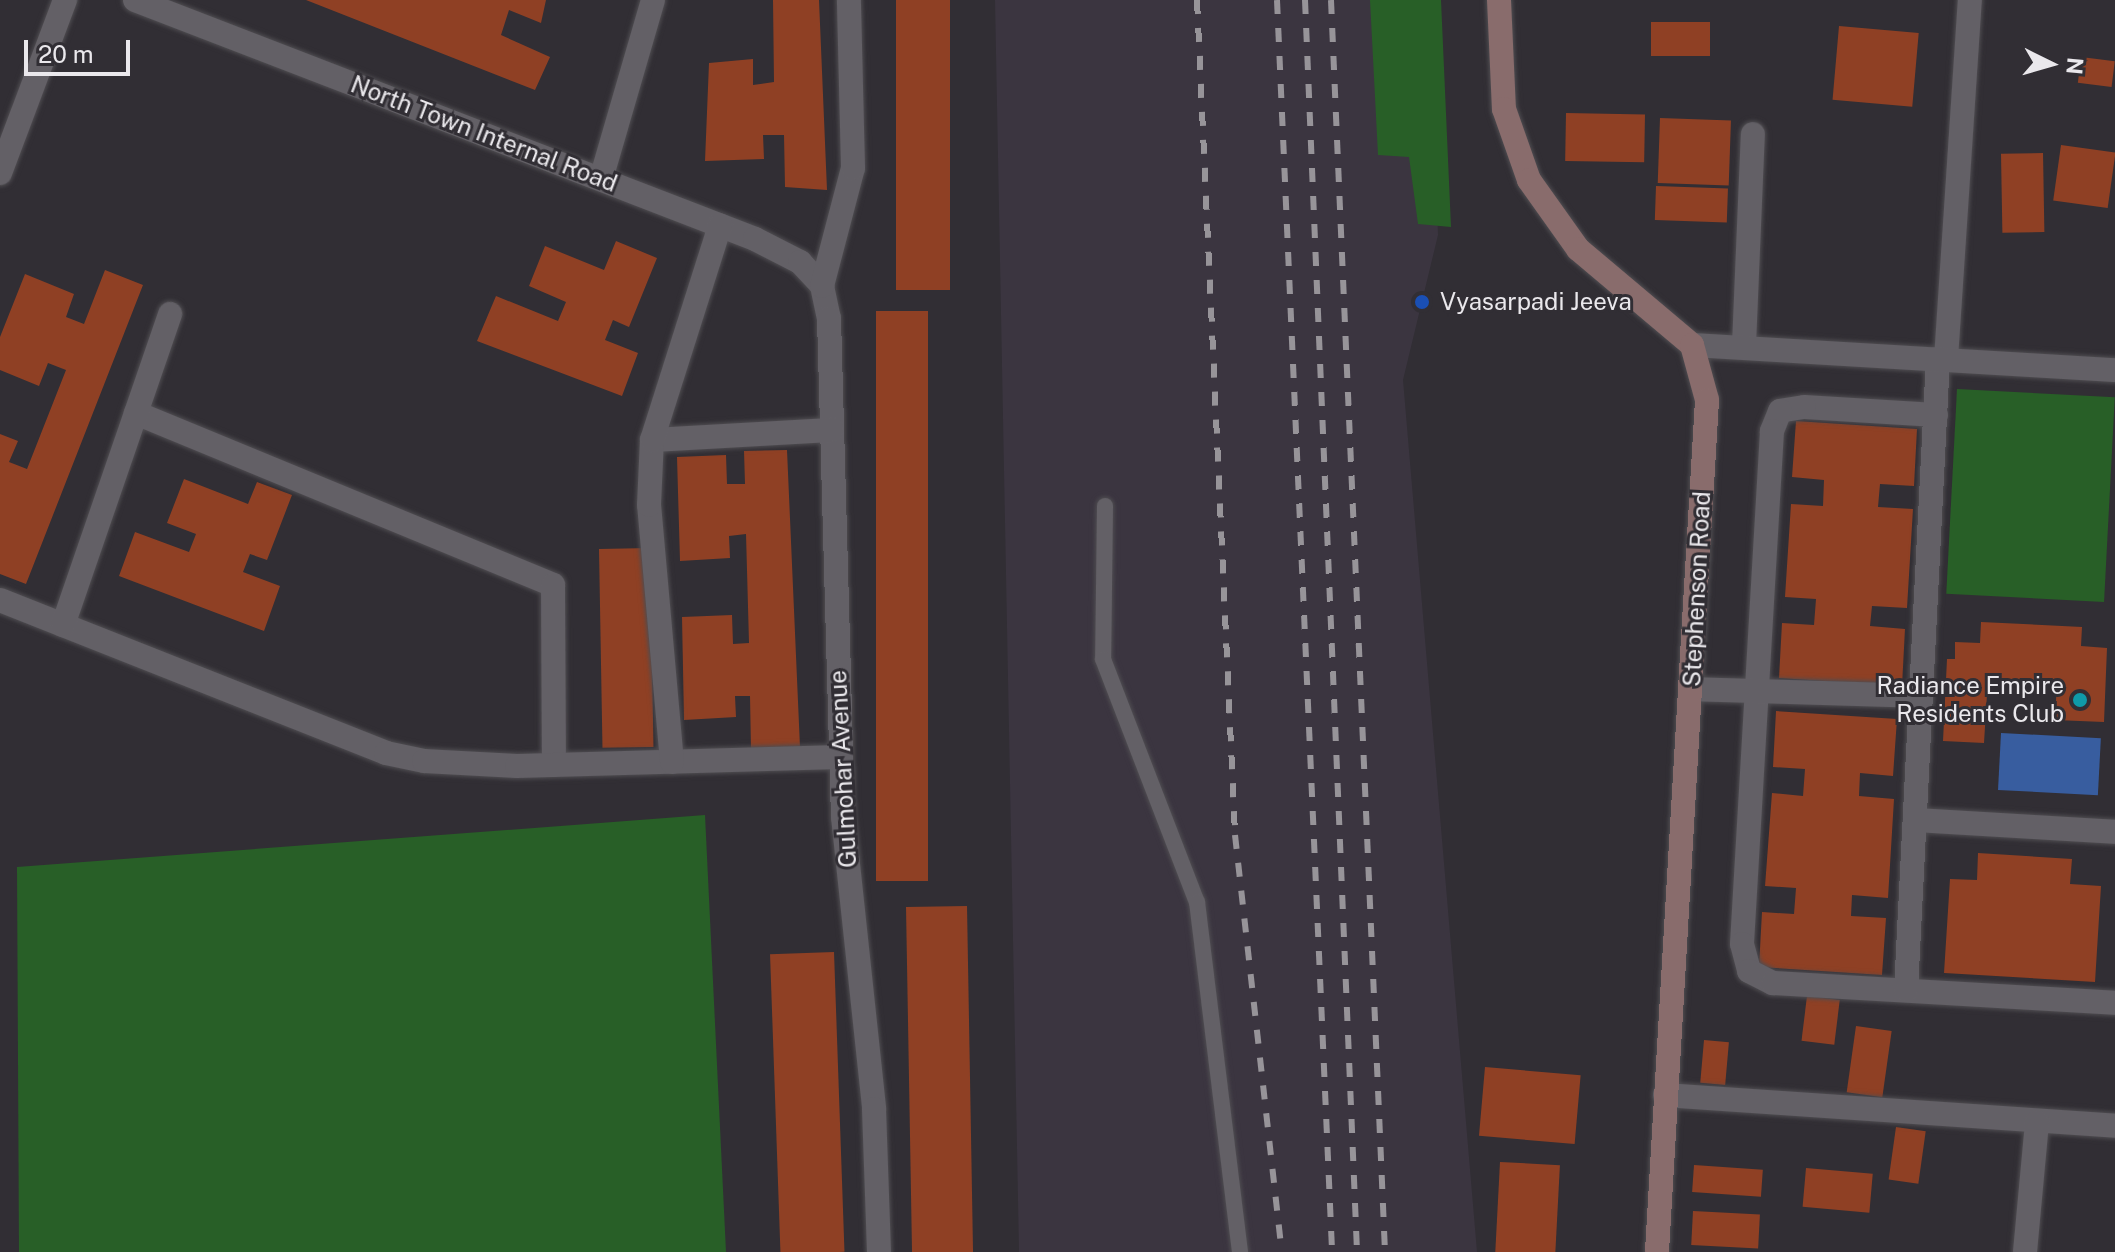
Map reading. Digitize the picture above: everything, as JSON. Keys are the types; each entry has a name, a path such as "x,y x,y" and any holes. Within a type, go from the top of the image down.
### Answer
{"main road":[{"path":"1499,0 1504,109 1529,180 1578,249 1692,345"},
{"name":"Stephenson Road","path":"1657,1252 1707,400 1692,345"}],"street":[{"path":"0,173 65,0"},
{"name":"North Town Internal Road","path":"135,0 720,225 788,254 822,286"},
{"path":"601,179 653,0"},
{"name":"Gulmohar Avenue","path":"849,0 853,168 822,286 832,430 840,757 874,1109 879,1252"},
{"path":"1906,990 1936,415 1970,0"},
{"path":"1744,345 1753,134"},
{"path":"672,762 649,505 652,440 720,225"},
{"path":"63,625 170,314"},
{"path":"1692,345 1744,345 2115,370"},
{"path":"1936,415 1780,411 1772,431 1742,944 1749,971 1773,983 2115,1003 2115,992"},
{"path":"136,413 553,585 554,765"},
{"path":"652,440 832,430"},
{"path":"0,600 386,753 463,765 840,757"},
{"path":"1691,689 1921,696"},
{"path":"1915,820 2115,832"},
{"path":"1665,1095 2115,1126"},
{"path":"2025,1252 2037,1123"}],"lane":[{"path":"1105,506 1103,659 1197,902 1240,1252"}],"shaded area":[{"path":"995,0 1430,0 1438,235 1403,380 1477,1252 1019,1252"}],"green space":[{"path":"1370,0 1441,0 1451,227 1418,224 1409,157 1378,155"},
{"path":"1957,389 2115,397 2104,602 1946,594"},
{"path":"705,815 726,1252 19,1252 17,867"}],"water":[{"path":"2001,733 2101,738 2098,795 1998,790"}],"building":[{"path":"306,0 546,0 541,23 509,10 501,35 550,57 535,90"},
{"path":"773,0 819,0 827,190 785,187 784,135 763,135 764,159 705,161 709,63 753,59 753,85 774,82"},
{"path":"896,0 950,0 950,290 896,290"},
{"path":"1651,22 1710,22 1710,56 1651,56"},
{"path":"1839,26 1919,33 1912,107 1833,100"},
{"path":"2081,57 2115,61 2112,87 2078,83"},
{"path":"1566,113 1645,114 1644,162 1565,161"},
{"path":"1660,118 1731,120 1729,185 1658,183"},
{"path":"2061,145 2115,153 2108,208 2053,200"},
{"path":"2043,153 2044,232 2002,233 2001,154"},
{"path":"1656,186 1728,189 1727,222 1655,220"},
{"path":"616,241 657,258 629,327 613,320 605,340 638,353 622,396 477,341 496,296 558,321 566,302 529,286 545,246 604,270"},
{"path":"105,270 143,285 26,584 0,574 0,434 18,441 9,462 27,469 66,370 48,363 39,386 0,370 0,337 25,274 74,294 66,317 84,324"},
{"path":"876,311 928,311 928,881 876,881"},
{"path":"1796,421 1917,429 1914,486 1880,484 1878,507 1913,509 1907,608 1872,606 1870,626 1905,629 1902,686 1779,678 1782,623 1814,625 1816,599 1785,597 1791,504 1823,506 1824,480 1792,477"},
{"path":"787,450 800,747 751,750 750,696 735,696 736,717 684,720 682,617 732,615 733,644 749,643 746,534 729,536 730,558 680,561 677,457 726,455 727,484 745,484 744,451"},
{"path":"184,479 248,504 257,482 292,495 267,560 250,554 243,572 280,586 264,631 119,576 135,532 189,552 196,534 167,523"},
{"path":"650,548 653,747 602,748 599,549"},
{"name":"Radiance Empire Residents Club","path":"1981,622 2082,627 2081,646 2107,648 2104,722 2055,720 2057,681 1988,678 1984,743 1943,741 1947,659 1955,659 1955,642 1980,643"},
{"path":"1776,711 1897,719 1893,776 1860,773 1859,796 1894,799 1888,898 1852,895 1851,916 1886,918 1882,975 1759,967 1762,912 1794,914 1796,888 1765,886 1772,793 1803,796 1805,769 1773,767"},
{"path":"1978,853 2072,859 2070,884 2101,886 2095,982 1944,973 1950,879 1977,880"},
{"path":"967,906 973,1252 912,1252 906,907"},
{"path":"834,952 844,1252 780,1252 770,954"},
{"path":"1807,996 1840,1000 1834,1045 1802,1041"},
{"path":"1856,1026 1892,1031 1882,1097 1847,1092"},
{"path":"1704,1040 1729,1042 1725,1085 1700,1083"},
{"path":"1485,1067 1581,1075 1575,1144 1479,1136"},
{"path":"1896,1127 1926,1131 1918,1184 1889,1179"},
{"path":"1500,1162 1560,1165 1555,1252 1495,1252"},
{"path":"1694,1165 1763,1170 1761,1197 1692,1192"},
{"path":"1806,1168 1873,1174 1869,1213 1803,1207"},
{"path":"1693,1211 1760,1215 1758,1248 1691,1245"}],"railway":[{"path":"1197,0 1235,835 1282,1252"},
{"path":"1277,0 1332,1252"},
{"path":"1305,0 1357,1252"},
{"path":"1331,0 1385,1252"}],"place":[{"name":"Vyasarpadi Jeeva","path":"1422,302"},
{"name":"Radiance Empire Residents Club","path":"2080,700"}]}
